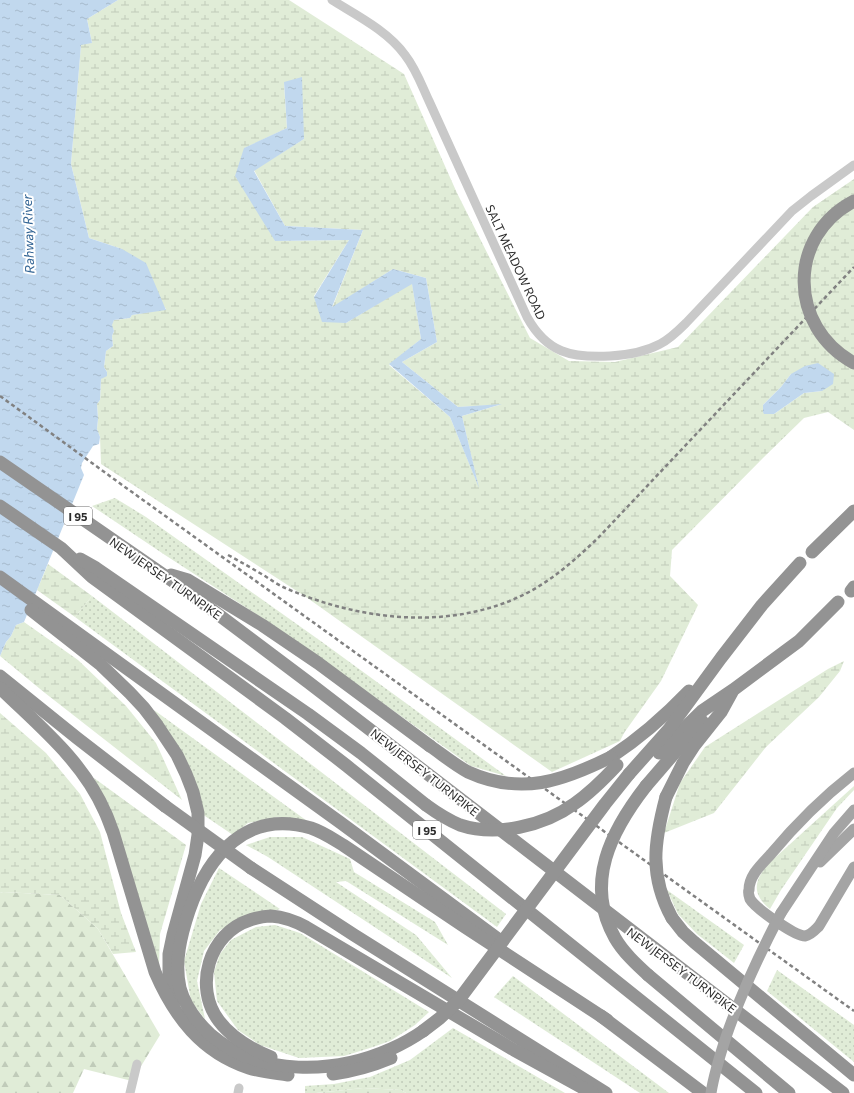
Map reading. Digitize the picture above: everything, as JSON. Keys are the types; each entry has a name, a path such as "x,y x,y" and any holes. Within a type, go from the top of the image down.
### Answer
{"highway":[{"path":"854,201 834,214 819,232 806,263 804,284 808,306 815,326 821,336 835,350 854,363"},
{"name":"NEW JERSEY TURNPIKE","path":"0,462 157,571 187,586 315,687 843,1093"},
{"name":"I 95","path":"0,506 94,572 298,728 756,1093"},
{"path":"812,552 853,512"},
{"path":"789,1093 636,964 616,939 608,924 604,908 602,874 611,842 632,805 637,780 669,729 762,605 800,563"},
{"path":"94,572 308,714 437,813 449,820 476,828 492,830 525,826 559,814 574,805 590,793 614,761 679,702 721,658"},
{"path":"0,577 66,631 130,693 157,725 177,755 186,774 193,792 198,813 198,835 195,855 172,935 169,954 171,990 176,1007 184,1023"},
{"path":"0,585 341,823 703,1093"},
{"path":"187,586 262,625 318,663 430,746 467,771 496,782 531,784 548,782 614,761"},
{"path":"607,1020 465,927 343,845 327,835 298,825 284,823 267,825 237,838 223,849 202,880 189,912 180,942 178,954 180,988 195,1017 206,1030 220,1042 237,1053 254,1060 289,1066 332,1066 372,1056 427,1033 448,1021 464,1005 480,985 600,823 637,780 697,727 733,690 799,641 838,602"},
{"path":"0,676 28,707 44,729 74,761 106,812 155,972 173,1008 198,1039 231,1061 249,1068 269,1073 311,1076 354,1071 393,1058 412,1048 427,1033"},
{"path":"0,688 77,738 165,806 251,868 354,935 606,1093"},
{"path":"733,690 721,712 694,746 683,763 666,797 658,832 656,869 664,903 682,932 854,1075"},
{"path":"311,1067 274,1059 256,1051 230,1033 218,1021 211,1008 206,993 206,977 213,951 231,930 243,922 269,916 294,920 514,1050 592,1093"}],"main road":[{"path":"854,774 820,801 791,830 754,875 750,885 750,899 757,906 791,931 799,935 812,934 819,926 854,867"},
{"path":"711,1093 721,1051 733,1015 753,968 781,913 834,834 854,810"},
{"path":"806,877 854,829"}],"street":[{"name":"SALT MEADOW ROAD","path":"332,0 386,36 396,44 406,56 429,101 527,317 535,331 541,337 552,346 565,352 578,356 593,357 624,355 653,348 668,340 792,211 854,165"},
{"path":"130,1093 137,1064"}],"green space":[{"path":"118,0 289,0 404,74 457,193 530,338 569,361 615,362 678,347 813,207 854,179 854,430 828,412 804,418 672,550 670,576 698,605 661,681 624,733 620,741 552,772 306,597 101,464 100,437 97,429 97,404 100,400 101,379 107,372 104,367 106,351 113,346 112,336 114,331 111,325 114,320 130,318 132,315 166,309 122,249 89,238 71,164 81,44 92,43 87,19","holes":["284,83 304,139 254,170 285,226 363,230 332,308 393,269 426,278 437,342 402,362 458,407 499,405 462,416 478,485 450,417 389,365 421,339 412,283 346,323 314,296 349,240 275,241 245,148 287,128","791,374 822,391 804,393 774,414 763,405 781,387"]},
{"path":"115,498 146,517 322,642 506,776 471,766 273,625 92,506"},
{"path":"48,564 92,596 75,617 37,590"},
{"path":"92,596 506,914 497,927 75,617"},
{"path":"24,622 78,660 126,706 156,743 182,800 0,656 16,625"},
{"path":"844,661 840,671 819,697 766,747 714,813 664,833 680,783 705,747 828,669"},
{"path":"154,710 314,826 278,817 248,823 233,835 202,814 166,732"},
{"path":"0,713 46,753 80,794 100,832 121,913 136,952 113,954 98,929 60,895 0,893"},
{"path":"94,778 186,845 160,934 159,967 103,801"},
{"path":"854,786 854,790 837,808 781,890 770,909 763,903 757,892 758,880 767,865"},
{"path":"270,837 302,837 350,859 354,872 435,922 448,945 346,881 336,882 416,935 452,978 268,857 246,845"},
{"path":"219,868 280,909 250,918 220,930 204,951 197,981 205,1019 191,1001 184,961 201,904"},
{"path":"667,890 744,945 734,963 697,934 678,914"},
{"path":"0,893 60,895 98,929 160,1035 132,1081 84,1069 73,1093 0,1093"},
{"path":"275,925 300,933 429,1012 415,1025 390,1041 344,1056 299,1058 260,1045 238,1030 217,1001 214,972 220,954 231,940 256,927"},
{"path":"777,970 854,1025 854,1062 767,991"},
{"path":"513,976 669,1093 640,1093 494,997"},
{"path":"453,1028 565,1093 406,1093 401,1090 363,1088 305,1093 305,1086 334,1084 370,1077 410,1060"},
{"path":"363,1088 401,1090 406,1093 317,1093"}],"water":[{"name":"Rahway River","path":"0,0 118,0 87,19 92,43 81,45 71,164 89,238 122,249 146,263 166,310 132,315 130,318 114,320 112,325 114,331 112,336 113,346 106,351 104,367 107,372 107,376 101,379 100,400 97,404 97,429 100,437 99,444 93,446 82,463 81,468 84,475 24,622 16,625 0,656"},
{"path":"302,77 304,139 254,171 285,226 363,230 332,307 393,269 426,278 437,342 402,362 458,407 502,404 462,416 479,488 450,417 389,364 421,339 412,284 346,323 322,322 314,297 349,240 275,241 235,176 244,148 287,128 284,82"},
{"path":"818,363 834,374 833,384 822,391 804,393 774,414 764,414 763,405 781,387 791,374 805,366"}],"railway":[{"path":"228,555 283,587 312,599 343,608 374,614 406,617 438,617 469,613 500,605 529,592 557,574 598,538 854,267"},
{"path":"0,396 854,1011"}]}
